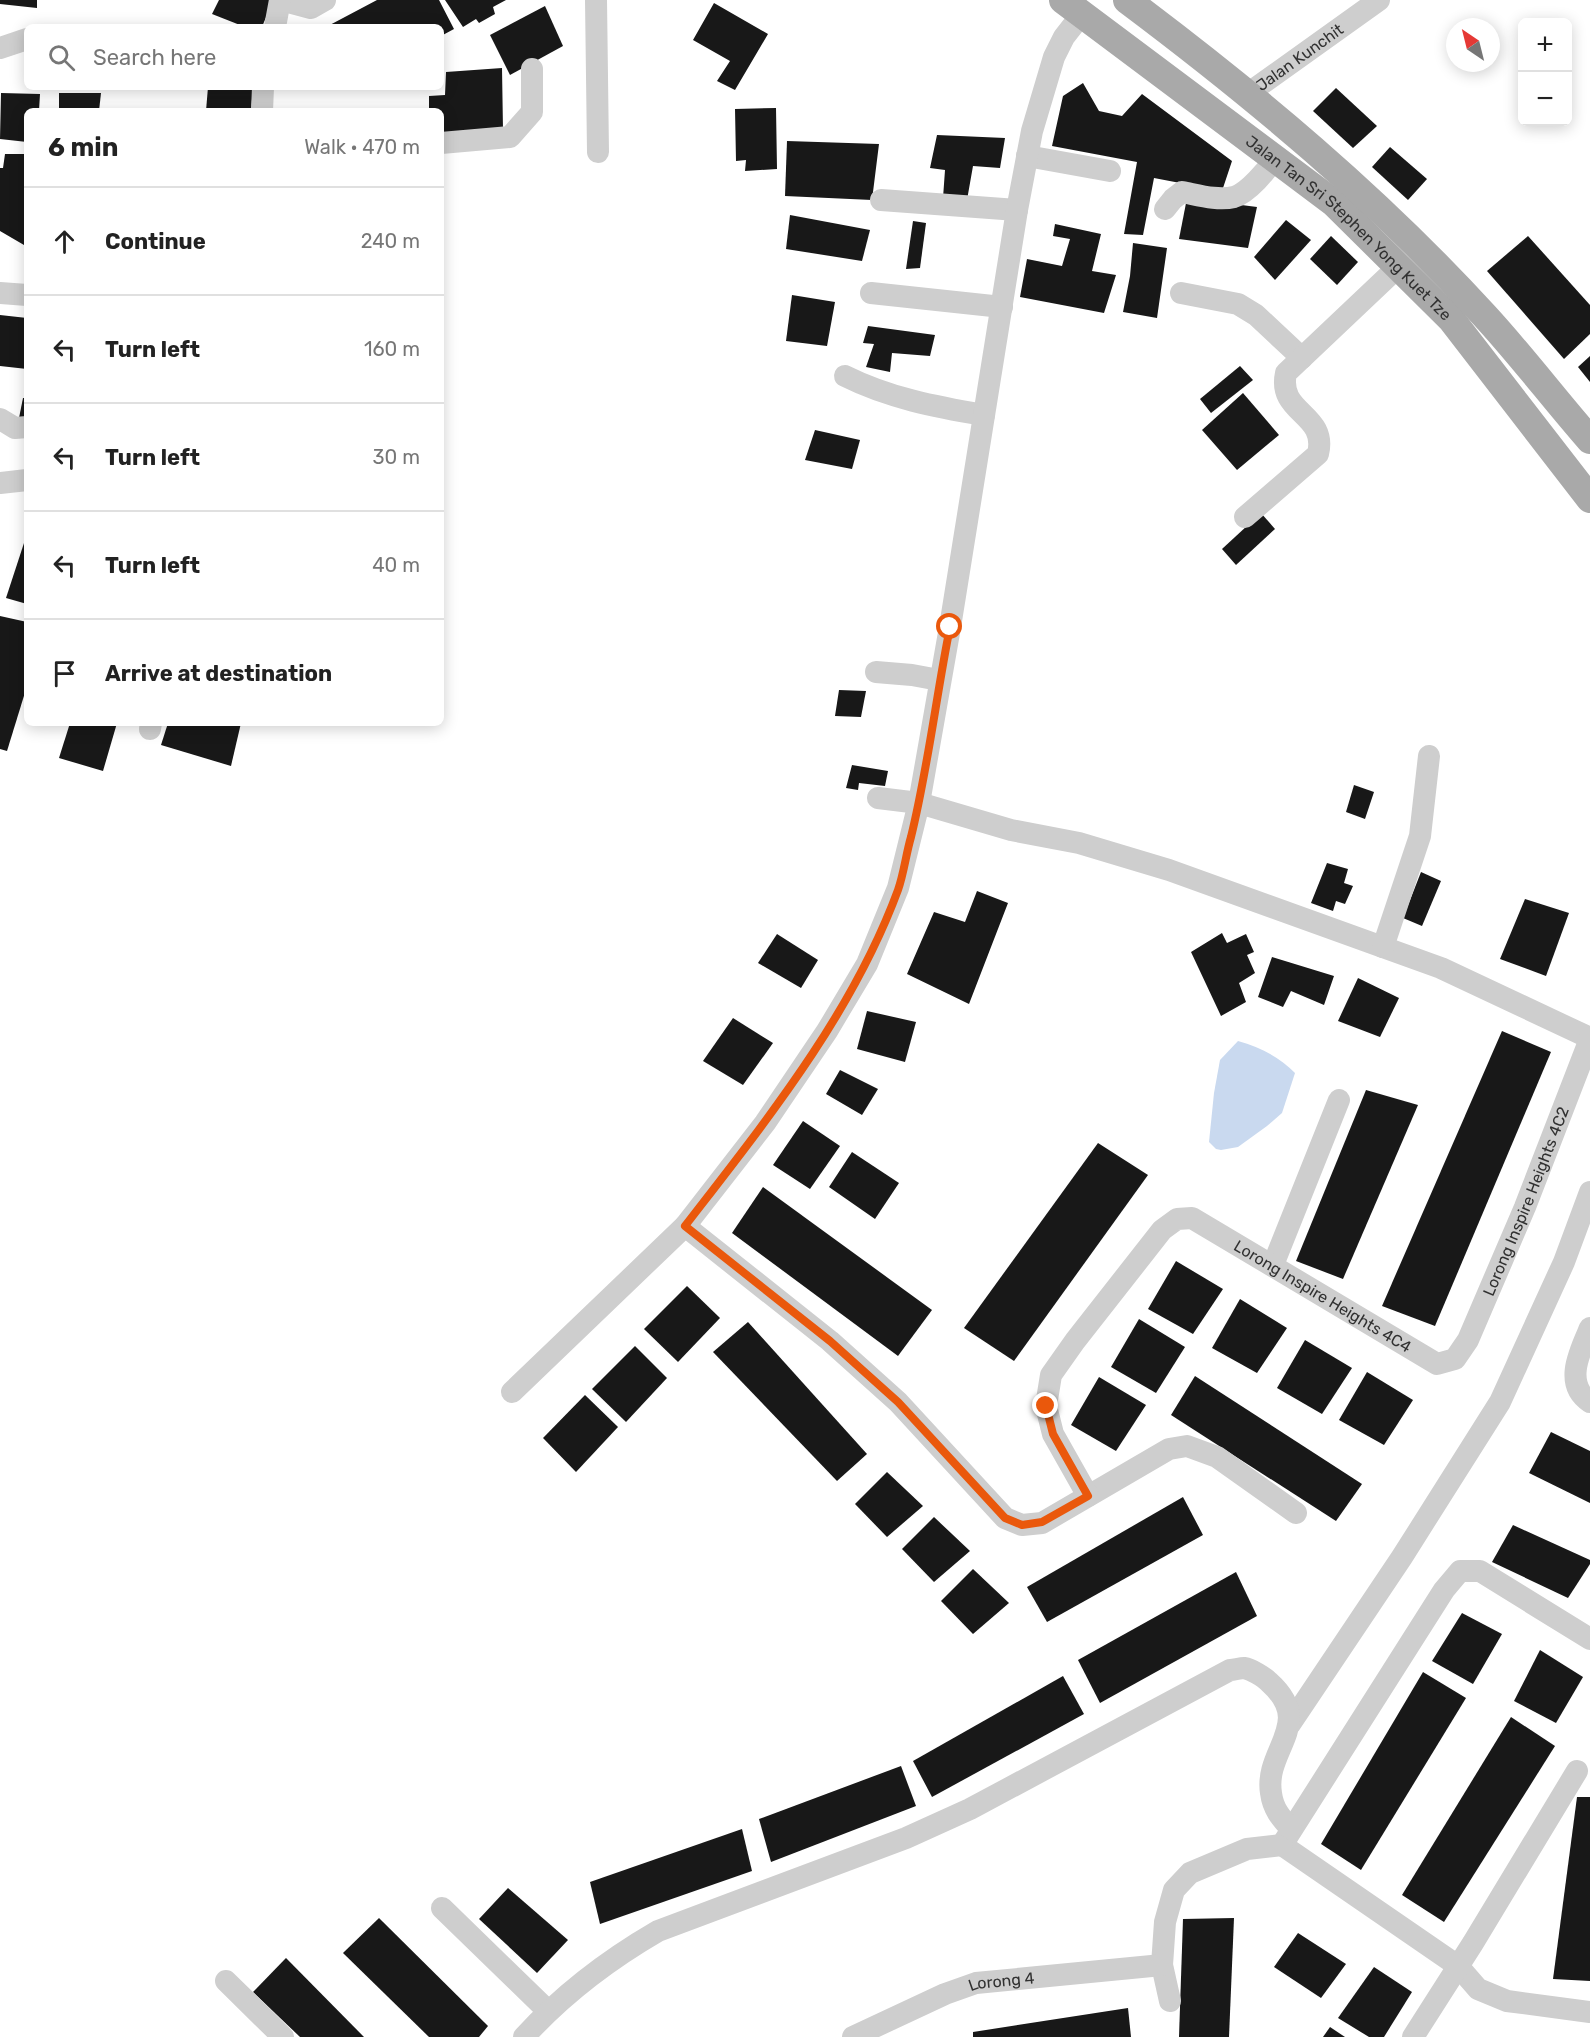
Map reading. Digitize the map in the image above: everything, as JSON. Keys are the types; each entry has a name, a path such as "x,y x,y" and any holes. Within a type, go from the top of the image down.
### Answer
{"main road":[{"name":"Jalan Tan Sri Stephen Yong Kuet Tze","path":"1127,0 1249,93 1344,176 1485,316 1590,440"},
{"name":"Jalan Tan Sri Stephen Yong Kuet Tze","path":"1073,7 1334,203 1451,319 1590,499"},
{"path":"1249,93 1243,121 1252,141"}],"street":[{"path":"276,24 281,0 311,8 325,0"},
{"path":"596,0 598,152"},
{"name":"Jalan Kunchit","path":"1249,93 1379,0"},
{"path":"512,1392 685,1226 765,1123 827,1031 867,964 898,888 919,803 1027,156 1054,57 1064,37 1073,7"},
{"path":"0,48 24,40"},
{"path":"444,143 510,137 532,112 532,69"},
{"path":"262,108 263,90"},
{"path":"1027,156 1110,171"},
{"path":"1165,209 1182,192 1224,198 1236,197 1263,175 1275,158"},
{"path":"880,200 1017,210"},
{"path":"1245,517 1318,454 1321,442 1318,430 1287,396 1284,384 1286,372 1399,266"},
{"path":"0,293 24,295"},
{"path":"871,293 1002,307"},
{"path":"1181,293 1238,304 1256,315 1302,357"},
{"path":"845,376 869,388 913,402 984,415"},
{"path":"0,419 15,428 24,427"},
{"path":"0,483 24,480"},
{"path":"876,672 939,680"},
{"path":"1383,947 1420,836 1429,756"},
{"path":"878,798 919,803 1011,830 1079,843 1124,856 1441,968 1590,1039"},
{"name":"Lorong Inspire Heights 4C2","path":"1455,1359 1468,1340 1525,1207 1590,1039"},
{"path":"1273,1265 1339,1100"},
{"path":"1590,1192 1564,1262 1500,1402 1402,1557 1290,1724 1274,1766 1270,1791 1286,1837 1458,1966 1478,1989 1507,2001 1590,2012"},
{"name":"Lorong Inspire Heights 4C4","path":"1088,1496 1053,1434 1046,1406 1051,1375 1162,1230 1177,1219 1192,1218 1437,1364 1455,1359"},
{"path":"685,1226 830,1341 898,1402 1005,1518 1022,1525 1042,1522 1169,1449 1187,1446 1217,1458 1296,1513"},
{"path":"1586,1399 1574,1374 1580,1351 1590,1328"},
{"path":"1170,2001 1162,1965 1165,1922 1174,1890 1190,1873 1286,1837 1444,1590 1460,1571 1480,1571 1590,1638"},
{"path":"524,2037 548,2011 591,1974 620,1953 658,1931 906,1838 970,1809 1230,1670 1245,1668 1266,1679 1283,1696 1290,1724"},
{"path":"1413,2037 1577,1771"},
{"path":"442,1908 548,2011"},
{"name":"Lorong 4","path":"853,2037 945,1994 976,1983 1162,1965"},
{"path":"226,1981 284,2037"}],"water":[{"path":"1238,1041 1269,1053 1295,1073 1282,1113 1238,1147 1221,1150 1216,1149 1209,1142 1214,1093 1220,1060"}],"building":[{"path":"0,0 37,0 37,8 0,4"},
{"path":"219,0 273,0 263,24 237,24 212,14"},
{"path":"377,0 439,0 454,29 444,34 444,24 332,24"},
{"path":"445,0 506,0 493,7 495,14 479,23 476,19 463,27"},
{"path":"714,3 768,34 735,90 717,81 730,61 693,40"},
{"path":"545,6 563,46 510,75 490,35"},
{"path":"502,68 503,130 444,134 444,108 429,108 429,96 445,95 446,72"},
{"path":"1083,83 1099,111 1122,116 1142,94 1232,161 1222,191 1154,178 1143,235 1124,234 1137,162 1052,146 1063,96"},
{"path":"1336,88 1377,126 1353,148 1313,111"},
{"path":"208,90 253,90 251,108 206,108"},
{"path":"1,93 40,94 39,108 24,108 24,142 0,139"},
{"path":"59,93 101,93 99,108 59,108"},
{"path":"776,108 777,169 745,171 746,160 736,161 735,109"},
{"path":"937,135 1005,138 1000,168 973,166 967,200 943,198 945,170 930,168"},
{"path":"787,141 879,144 872,200 785,196"},
{"path":"1390,147 1427,179 1408,200 1372,167"},
{"path":"5,154 24,154 24,245 0,231 0,168 3,168"},
{"path":"1187,198 1257,207 1248,248 1179,239"},
{"path":"790,215 870,230 862,261 786,249"},
{"path":"1286,220 1311,240 1275,280 1254,257"},
{"path":"913,221 926,223 920,268 906,269"},
{"path":"1055,224 1101,234 1092,271 1116,275 1104,313 1020,297 1027,259 1062,266 1070,239 1053,236"},
{"path":"1331,236 1358,262 1337,285 1310,259"},
{"path":"1528,236 1590,305 1590,334 1564,359 1487,271"},
{"path":"1133,243 1167,248 1157,318 1123,312"},
{"path":"792,295 835,302 827,346 786,341"},
{"path":"0,315 24,318 24,369 0,366"},
{"path":"868,326 935,335 930,356 892,353 890,372 866,367 874,344 863,343"},
{"path":"1590,356 1590,382 1578,367"},
{"path":"1240,366 1253,380 1211,413 1200,399"},
{"path":"1243,393 1279,435 1237,470 1202,430"},
{"path":"23,398 24,398 24,419 19,418"},
{"path":"815,430 860,440 852,469 805,460"},
{"path":"1261,513 1275,529 1236,565 1222,549"},
{"path":"24,543 24,603 6,598"},
{"path":"0,616 24,621 24,696 7,751 0,749"},
{"path":"839,690 866,691 861,717 835,716"},
{"path":"69,726 116,726 103,771 59,758"},
{"path":"167,726 240,726 231,766 161,745"},
{"path":"852,765 888,771 885,786 859,783 858,790 846,788"},
{"path":"1354,785 1374,792 1365,819 1346,812"},
{"path":"1327,863 1348,869 1344,883 1353,886 1345,904 1336,901 1333,911 1311,903"},
{"path":"1421,872 1441,881 1422,926 1403,918"},
{"path":"977,891 1008,903 969,1004 907,974 934,912 965,922"},
{"path":"1525,899 1569,913 1546,976 1500,959"},
{"path":"1222,933 1227,943 1246,934 1254,952 1247,955 1255,973 1239,983 1246,1002 1221,1016 1191,952"},
{"path":"777,934 818,960 801,988 758,963"},
{"path":"1272,957 1334,976 1324,1005 1291,991 1283,1007 1258,997"},
{"path":"1358,978 1399,998 1380,1037 1338,1021"},
{"path":"867,1011 916,1022 905,1062 857,1049"},
{"path":"733,1018 773,1043 743,1085 703,1061"},
{"path":"1502,1031 1551,1052 1435,1326 1382,1306"},
{"path":"840,1070 878,1089 862,1115 826,1094"},
{"path":"1366,1090 1418,1105 1343,1279 1296,1261"},
{"path":"803,1121 840,1146 810,1189 773,1165"},
{"path":"1098,1143 1148,1175 1014,1361 964,1328"},
{"path":"852,1152 899,1183 875,1219 829,1187"},
{"path":"763,1187 932,1310 898,1356 732,1233"},
{"path":"1176,1261 1223,1289 1193,1334 1148,1309"},
{"path":"687,1286 720,1318 678,1362 644,1329"},
{"path":"1240,1299 1287,1328 1257,1373 1212,1348"},
{"path":"1139,1319 1185,1347 1156,1393 1111,1367"},
{"path":"748,1322 867,1454 837,1481 713,1352"},
{"path":"1305,1340 1352,1368 1322,1414 1277,1388"},
{"path":"635,1346 667,1378 626,1422 592,1389"},
{"path":"1367,1372 1413,1400 1384,1445 1339,1420"},
{"path":"1195,1376 1362,1484 1336,1521 1171,1415"},
{"path":"1099,1377 1146,1405 1116,1451 1071,1425"},
{"path":"585,1395 618,1427 576,1472 543,1438"},
{"path":"1551,1432 1590,1451 1590,1503 1529,1473"},
{"path":"887,1472 923,1506 887,1537 855,1504"},
{"path":"1183,1497 1203,1535 1047,1622 1027,1587"},
{"path":"934,1517 970,1551 934,1582 902,1549"},
{"path":"1513,1525 1590,1560 1590,1564 1568,1598 1492,1562"},
{"path":"973,1569 1009,1603 973,1634 941,1601"},
{"path":"1236,1572 1257,1616 1100,1703 1078,1660"},
{"path":"1462,1613 1502,1634 1473,1684 1432,1661"},
{"path":"1540,1650 1583,1677 1556,1723 1514,1701"},
{"path":"1423,1672 1466,1698 1361,1870 1321,1844"},
{"path":"1063,1676 1084,1714 932,1797 913,1761"},
{"path":"1511,1717 1555,1746 1444,1922 1402,1895"},
{"path":"901,1766 916,1806 771,1862 759,1819"},
{"path":"1577,1797 1590,1797 1590,1981 1553,1979"},
{"path":"742,1829 752,1871 600,1924 590,1882"},
{"path":"508,1888 568,1940 537,1973 479,1919"},
{"path":"379,1918 488,2026 479,2037 429,2037 343,1953"},
{"path":"1234,1918 1229,2037 1179,2037 1183,1919"},
{"path":"1298,1933 1346,1964 1321,1998 1274,1967"},
{"path":"286,1958 364,2037 300,2037 253,1992"},
{"path":"1374,1967 1412,1992 1384,2037 1369,2037 1338,2018"},
{"path":"1128,2008 1131,2037 973,2037 973,2032"},
{"path":"1330,2027 1345,2037 1323,2037"}],"route":[{"path":"950,627 919,803 898,888 867,964 827,1031 765,1123 685,1226 830,1341 898,1402 1005,1518 1022,1525 1042,1522 1088,1496 1053,1434 1046,1406"}]}
